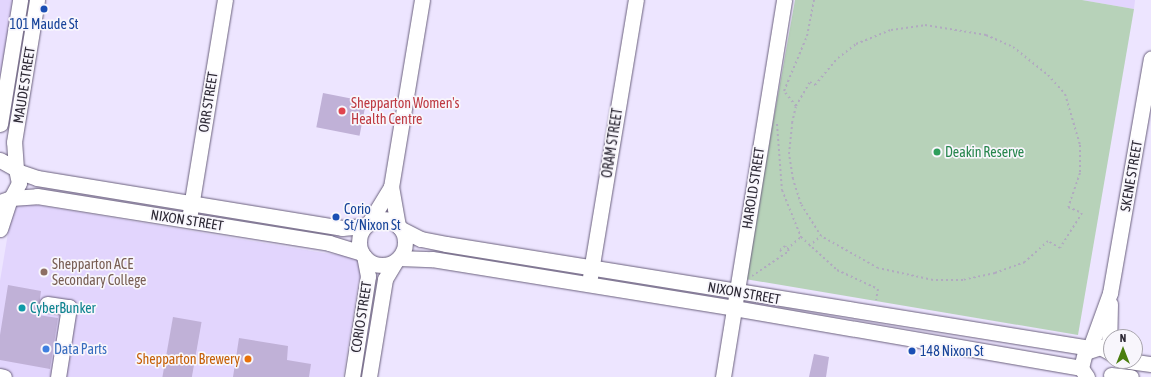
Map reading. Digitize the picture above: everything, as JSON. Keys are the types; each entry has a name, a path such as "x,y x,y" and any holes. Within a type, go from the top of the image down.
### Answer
{"street":[{"name":"MAUDE STREET","path":"0,124 20,0"},
{"name":"MAUDE STREET","path":"7,200 18,189 14,142 37,0"},
{"name":"ORR STREET","path":"189,220 225,0"},
{"path":"391,187 359,239 362,255 379,265 397,260 405,244 391,187 422,0"},
{"name":"ORAM STREET","path":"588,286 636,0"},
{"name":"HAROLD STREET","path":"723,377 734,308 741,286 764,122 784,0"},
{"name":"SKENE STREET","path":"1085,374 1082,356 1090,348 1110,293 1149,88 1151,59"},
{"path":"10,64 27,67"},
{"name":"NIXON STREET","path":"0,160 16,170 37,178 342,228 367,225"},
{"name":"NIXON STREET","path":"7,200 37,196 328,243 362,255"},
{"path":"0,229 7,200"},
{"path":"367,225 384,219 400,227"},
{"name":"NIXON STREET","path":"400,227 421,239 591,267 741,286 1090,348 1103,357"},
{"name":"CORIO STREET","path":"352,377 368,276 362,255"},
{"name":"NIXON STREET","path":"397,260 432,259 588,286 734,308 1085,374"},
{"name":"CORIO STREET","path":"369,377 385,279 397,260"},
{"name":"SKENE STREET","path":"1110,293 1111,329"},
{"path":"47,304 69,307 58,377"},
{"path":"1120,369 1131,377"},
{"path":"0,376 4,377"}],"path":[{"path":"796,106 784,91 807,36 814,0"},
{"path":"925,25 958,29 986,35 1012,47 1048,75 1065,94 1080,145 1080,173 1068,207 1082,214 1060,248 1048,241 1025,262 995,273 963,280 906,276 878,268 821,236 800,204 793,179 790,134 796,106 810,82 815,85 845,51 874,35 925,25"},
{"path":"764,122 780,124 778,164 782,190 801,237 809,246 837,270 878,289 876,302"},
{"path":"809,246 821,236"},
{"path":"741,286 783,253 789,251 787,249 801,237"}],"shaded area":[{"path":"0,0 13,0 0,78"},
{"path":"1082,0 1135,0 1134,9"},
{"path":"37,202 37,205 324,253 340,255 341,251 359,260 363,279 359,280 343,377 0,377 0,281 10,221 15,204"}],"green space":[{"name":"Deakin Reserve","path":"795,0 1082,0 1134,9 1078,335 745,279"}],"building":[{"name":"Shepparton Women's Health Centre","path":"323,93 366,101 360,136 316,127"},
{"path":"8,285 41,291 38,315 58,318 50,369 0,360 0,335"},
{"path":"173,317 202,322 192,377 162,377"},
{"path":"239,338 288,346 287,360 311,364 309,377 233,377"},
{"path":"814,354 829,357 826,377 809,377"}],"place":[{"name":"101 Maude St","path":"44,9"},
{"name":"Shepparton Women's Health Centre","path":"342,111"},
{"name":"Deakin Reserve","path":"937,152"},
{"name":"Corio St/Nixon St","path":"336,217"},
{"name":"Shepparton ACE Secondary College","path":"44,272"},
{"name":"CyberBunker","path":"22,308"},
{"name":"Data Parts","path":"46,349"},
{"name":"148 Nixon St","path":"912,351"},
{"name":"Shepparton Brewery","path":"248,359"}]}
